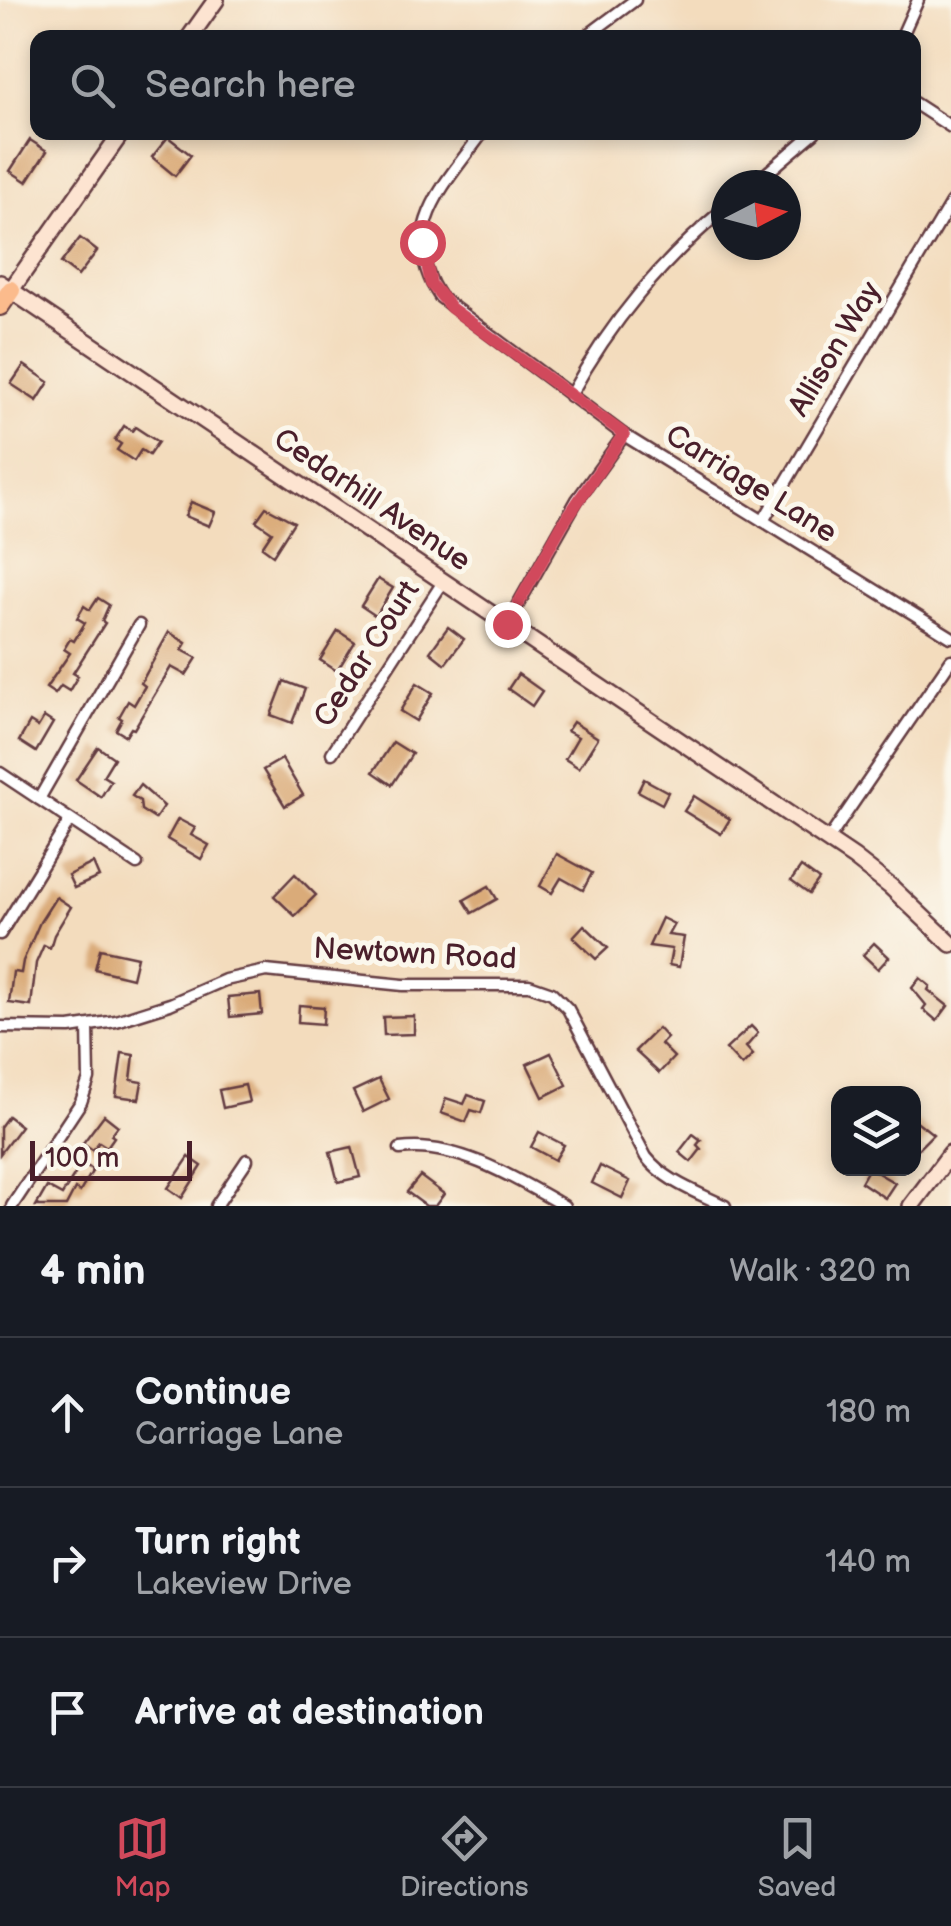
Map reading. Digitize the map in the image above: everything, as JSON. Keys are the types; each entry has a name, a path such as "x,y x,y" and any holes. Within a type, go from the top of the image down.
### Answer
{"street":[{"path":"195,30 216,0"},
{"path":"595,30 635,0"},
{"path":"905,30 918,0"},
{"path":"921,108 951,128"},
{"path":"4,293 116,140"},
{"name":"Carriage Lane","path":"477,140 427,213 422,242 431,284 451,308 624,434 951,638"},
{"path":"770,170 805,140"},
{"name":"Allison Way","path":"762,521 951,203"},
{"path":"570,396 615,322 673,253 711,220"},
{"name":"Cedarhill Avenue","path":"4,293 828,840 891,887 951,944"},
{"path":"507,624 562,525 624,434"},
{"name":"Cedar Court","path":"332,753 443,582"},
{"path":"40,799 139,625"},
{"path":"828,840 951,660"},
{"path":"0,772 138,864"},
{"path":"0,934 70,820"},
{"name":"Newtown Road","path":"0,1027 88,1026 144,1014 225,980 266,972 404,985 541,988 562,1002 578,1023 646,1157 666,1177 725,1206"},
{"path":"12,1206 82,1102 89,1079 88,1026"},
{"path":"400,1149 442,1150 506,1175 564,1206"},
{"path":"911,1206 951,1153"},
{"path":"216,1206 247,1160"},
{"path":"692,1206 700,1194"}],"building":[{"path":"30,140 47,151 27,182 10,171"},
{"path":"166,140 172,140 191,155 175,176 152,157"},
{"path":"80,238 97,251 78,276 61,263"},
{"path":"24,365 49,382 37,401 11,384"},
{"path":"124,426 132,431 135,427 158,442 149,455 141,450 134,461 117,450 121,444 115,440"},
{"path":"191,502 215,512 209,526 185,516"},
{"path":"266,507 294,522 273,555 262,547 272,532 256,521"},
{"path":"378,579 393,588 376,616 361,606"},
{"path":"98,598 109,605 102,621 105,623 73,673 78,676 69,691 61,686 55,694 46,688 70,653 64,649 70,639 74,641 85,623 77,618 84,606 90,610"},
{"path":"448,627 464,639 445,664 430,652"},
{"path":"338,631 355,642 337,671 320,660"},
{"path":"169,632 186,643 182,650 197,658 186,675 171,667 126,736 116,730 122,719 119,717 128,701 134,705 145,686 141,683"},
{"path":"518,674 542,691 532,706 508,689"},
{"path":"284,681 305,689 292,723 271,715"},
{"path":"417,683 433,693 416,721 400,711"},
{"path":"44,717 53,723 36,752 19,741 30,722 38,727"},
{"path":"573,722 598,738 579,768 565,759 578,737 567,731"},
{"path":"393,742 412,754 392,785 373,772"},
{"path":"98,747 114,758 103,776 111,781 101,797 76,780"},
{"path":"282,759 303,795 285,806 263,770"},
{"path":"644,779 668,792 662,804 638,791"},
{"path":"140,785 164,806 155,819 141,810 140,801 132,796"},
{"path":"694,796 730,819 721,834 684,811"},
{"path":"178,819 195,828 191,835 209,845 201,859 167,839"},
{"path":"557,854 592,873 583,890 561,878 552,893 540,886"},
{"path":"93,863 99,877 74,888 68,875"},
{"path":"801,867 819,880 809,894 791,881"},
{"path":"295,874 316,895 295,916 274,896"},
{"path":"489,886 497,899 472,913 464,900"},
{"path":"56,897 71,907 50,948 44,945 36,963 31,1006 9,1003 13,972 21,973 40,922"},
{"path":"662,918 674,924 668,935 684,937 679,967 669,965 672,949 649,946"},
{"path":"584,925 608,948 596,959 573,937"},
{"path":"874,943 889,957 878,969 863,955"},
{"path":"100,949 137,957 132,978 95,969"},
{"path":"920,978 948,1006 937,1021 923,1009 926,1005 912,988"},
{"path":"260,994 262,1014 230,1017 228,997"},
{"path":"299,1005 324,1007 323,1024 298,1022"},
{"path":"414,1016 414,1034 384,1035 383,1017"},
{"path":"751,1026 758,1033 746,1047 753,1055 742,1066 726,1049"},
{"path":"658,1028 667,1038 661,1044 674,1057 659,1073 635,1051"},
{"path":"122,1053 134,1055 131,1080 142,1082 139,1099 116,1096"},
{"path":"551,1053 567,1085 543,1097 527,1064"},
{"path":"379,1079 389,1099 363,1112 353,1091"},
{"path":"245,1085 249,1102 223,1108 219,1090"},
{"path":"468,1095 485,1101 481,1113 471,1110 466,1122 441,1113 446,1098 464,1104"},
{"path":"104,1115 118,1126 107,1147 99,1142 93,1150 83,1143"},
{"path":"8,1116 21,1126 0,1154 0,1127"},
{"path":"921,1125 933,1134 921,1146"},
{"path":"539,1132 564,1145 555,1160 531,1147"},
{"path":"693,1134 701,1140 697,1145 701,1149 691,1162 679,1152"},
{"path":"352,1147 360,1177 338,1182 330,1152"},
{"path":"189,1157 202,1166 182,1198 168,1188"},
{"path":"82,1163 93,1170 66,1206 36,1206 47,1187 62,1195"},
{"path":"600,1166 630,1181 622,1198 592,1183"},
{"path":"420,1176 444,1194 435,1206 426,1206 407,1192"},
{"path":"864,1176 883,1176 895,1183 885,1198 861,1182"}],"route":[{"path":"422,242 431,284 451,308 624,434 577,500 507,624"}]}
